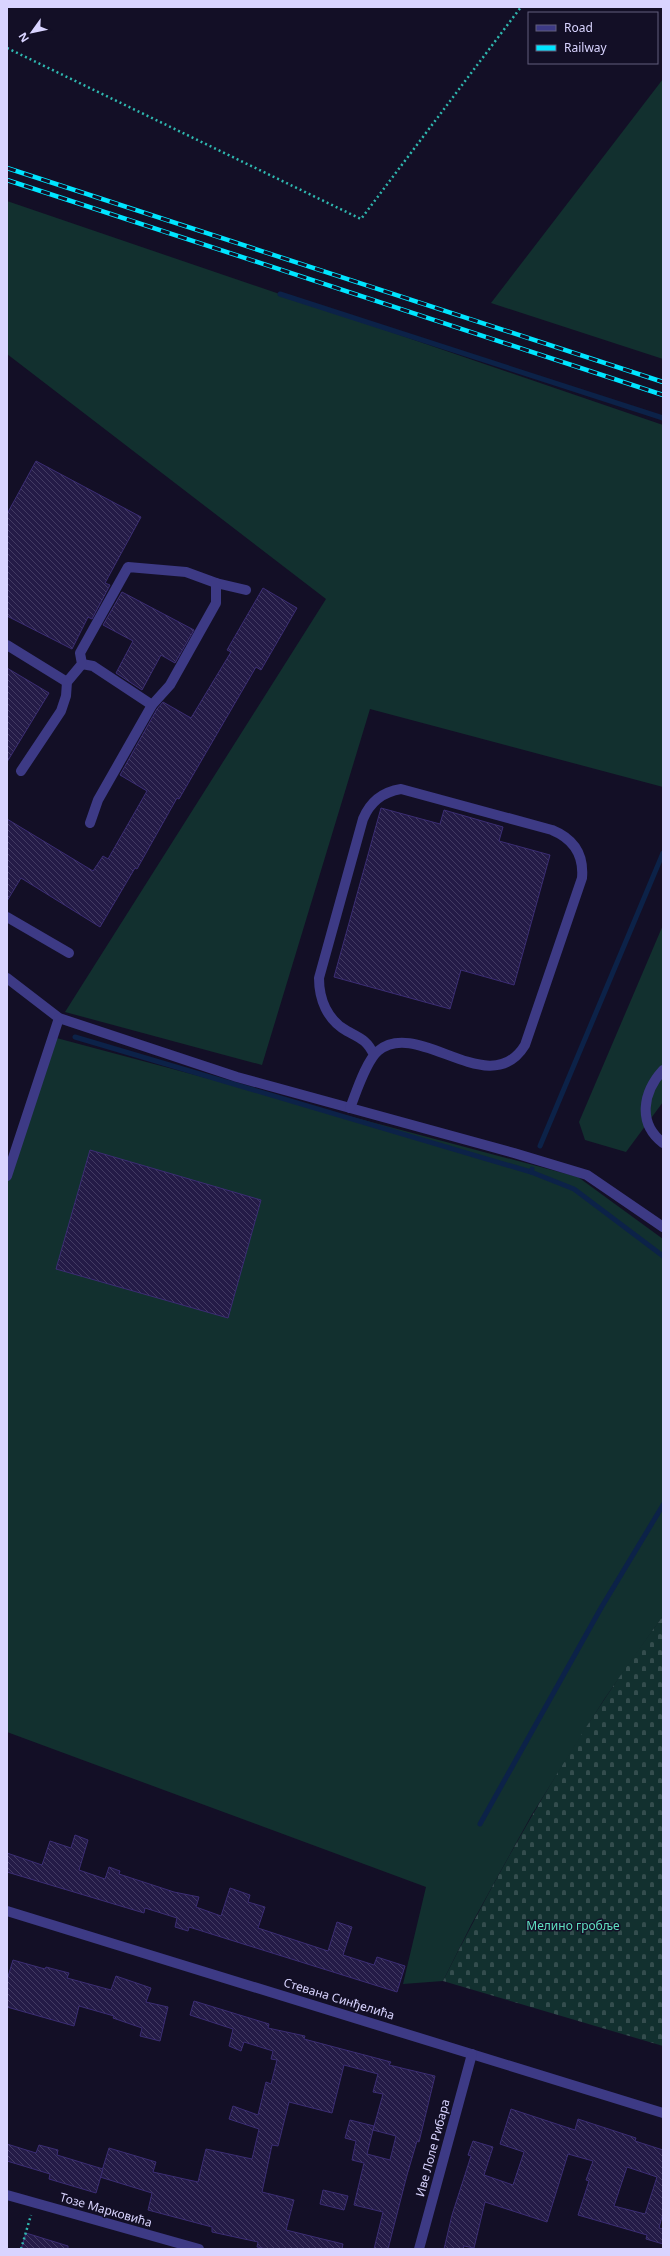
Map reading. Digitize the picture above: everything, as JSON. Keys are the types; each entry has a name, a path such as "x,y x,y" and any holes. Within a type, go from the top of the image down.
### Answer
{"street":[{"path":"82,664 80,653 128,567 186,572 216,583 246,590"},
{"path":"90,823 98,800 152,705 170,685 216,603 216,583"},
{"path":"7,645 66,682"},
{"path":"21,772 60,711 66,696 66,682 82,664"},
{"path":"82,664 93,666 152,705"},
{"path":"350,1108 374,1055 385,1046 404,1042 491,1067 508,1063 520,1053 525,1045 582,878 581,858 572,843 552,830 400,789 384,794 371,805 363,819 319,978 319,987 323,1005 333,1020 347,1031 361,1037 369,1044 374,1055"},
{"path":"7,917 69,953"},
{"path":"7,978 59,1018 237,1076 514,1153 586,1175 663,1227"},
{"path":"7,1176 59,1018"},
{"path":"663,1070 650,1087 645,1106 650,1127 663,1143"},
{"name":"Стевана Синђелића","path":"7,1911 663,2113"},
{"name":"Иве Лоле Рибара","path":"419,2249 472,2054"},
{"name":"Тозе Марковића","path":"7,2195 199,2249"}],"path":[{"path":"7,48 361,219 521,7"},
{"path":"21,2249 34,2203"}],"green space":[{"path":"663,79 663,359 491,303"},
{"path":"7,201 663,425 663,787 370,709 262,1065 65,1012 326,599 7,354"},
{"path":"663,925 663,1102 626,1152 585,1140 579,1122"},
{"path":"49,1036 578,1177 663,1239 663,1616 605,1698 531,1816 471,1925 443,1981 403,1984 426,1887 7,1732 7,1173"},
{"name":"Мелино гробље","path":"663,1616 663,2046 443,1981 492,1886 545,1794 602,1703"}],"building":[{"path":"36,461 141,517 105,583 110,585 92,619 88,617 72,649 7,616 7,514"},
{"path":"263,588 297,608 261,670 256,667 179,799 177,798 137,869 135,868 100,927 21,878 7,901 7,819 93,871 103,856 108,859 147,791 120,775 157,709 163,702 191,718 231,652 227,650"},
{"path":"122,592 194,630 175,663 161,655 142,690 116,673 133,641 103,625"},
{"path":"7,668 49,693 7,762"},
{"path":"381,808 440,824 444,810 503,827 499,841 550,855 514,985 461,970 450,1009 334,977"},
{"path":"90,1150 261,1200 228,1318 56,1269"},
{"path":"75,1835 88,1840 79,1870 105,1879 109,1867 120,1871 119,1874 174,1892 199,1897 196,1907 221,1916 230,1888 250,1895 248,1902 265,1907 258,1928 328,1951 337,1922 352,1927 343,1955 374,1965 377,1957 405,1966 397,1992 189,1927 188,1931 175,1927 177,1918 145,1908 144,1913 7,1872 7,1853 42,1865 50,1841 71,1848"},
{"path":"13,1960 45,1969 46,1967 69,1973 67,1978 111,1990 116,1976 151,1988 146,2002 168,2007 160,2041 140,2036 142,2028 113,2018 114,2016 79,2006 74,2026 7,2007 7,1980"},
{"path":"194,2001 269,2024 268,2028 305,2036 304,2039 391,2062 389,2065 435,2076 419,2142 417,2141 407,2175 388,2249 374,2249 383,2212 354,2205 364,2163 352,2160 356,2141 345,2138 350,2120 374,2126 373,2130 383,2094 373,2092 378,2074 344,2065 332,2113 289,2102 278,2146 272,2145 262,2192 294,2200 286,2230 343,2244 342,2249 266,2249 257,2247 258,2242 212,2232 212,2227 148,2210 152,2193 100,2177 109,2148 156,2162 153,2172 198,2182 206,2149 252,2159 259,2129 229,2119 233,2106 258,2115 266,2082 271,2084 277,2060 271,2059 273,2051 244,2042 241,2051 229,2046 233,2029 190,2015","holes":["373,2130 396,2136 390,2160 367,2154"]},
{"path":"511,2109 575,2130 578,2119 636,2138 635,2141 663,2150 663,2213 659,2228 663,2229 663,2244 646,2239 647,2235 578,2215 589,2181 586,2180 593,2161 568,2154 547,2222 485,2202 474,2248 464,2246 463,2249 444,2249 452,2215 471,2156 468,2155 473,2141 493,2147 484,2175 513,2185 524,2152 500,2144","holes":["627,2167 657,2177 645,2214 614,2206"]},
{"path":"7,2144 36,2153 39,2145 58,2150 57,2155 103,2169 96,2193 49,2179 50,2174 7,2161"},
{"path":"323,2190 348,2196 344,2210 320,2204"},
{"path":"26,2233 68,2246 68,2249 21,2249"}],"waterway":[{"path":"280,294 663,418"},
{"path":"540,1146 663,853"},
{"path":"75,1037 531,1172"},
{"path":"532,1169 531,1172 574,1189 663,1256"},
{"path":"480,1824 601,1608 663,1505"}],"railway":[{"path":"7,168 663,382"},
{"path":"7,180 663,395"}]}
